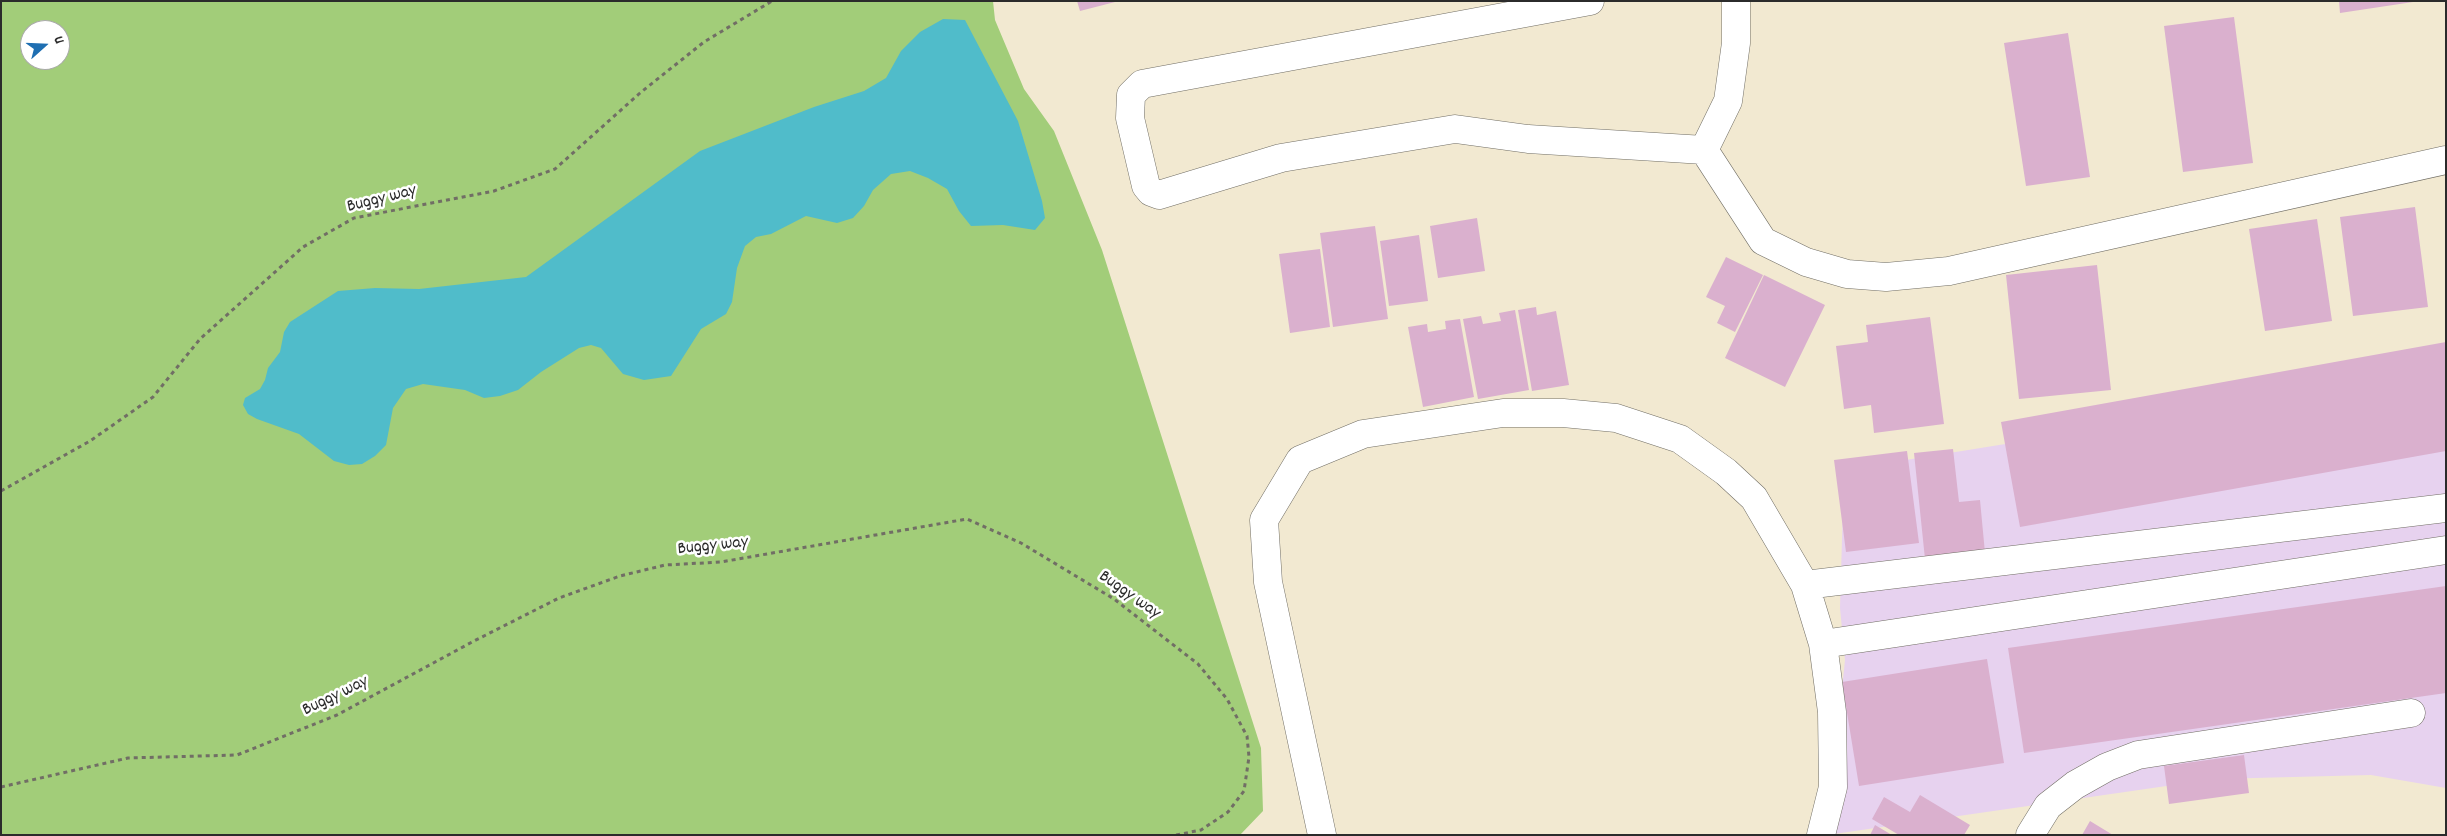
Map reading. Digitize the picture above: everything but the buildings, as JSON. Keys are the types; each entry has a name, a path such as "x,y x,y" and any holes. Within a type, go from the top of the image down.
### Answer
{"street":[{"path":"1590,1 1142,84 1131,95 1130,118 1146,186 1151,192 1159,195 1281,158 1455,129 1528,140 1704,150"},
{"path":"1704,150 1728,101 1736,43 1736,1"},
{"path":"1704,150 1763,241 1806,262 1847,274 1886,277 1949,272 2446,160"},
{"path":"1322,835 1268,582 1264,520 1300,460 1363,434 1503,413 1563,413 1616,418 1680,439 1726,472 1754,498 1805,585 1823,644 1832,712 1833,787 1821,835"},
{"path":"1805,585 2446,508"},
{"path":"1823,644 2446,550"},
{"path":"2030,835 2048,806 2075,785 2107,767 2138,755 2411,713"}],"path":[{"name":"Buggy way","path":"1,490 90,441 153,398 200,339 303,246 354,218 494,191 555,169 640,93 704,42 772,1"},
{"name":"Buggy way","path":"1,787 128,758 237,755 337,715 474,640 559,598 620,576 665,565 721,562 967,519 1021,543 1114,599 1198,664 1227,699 1247,736 1249,757 1244,791 1228,812 1208,826 1201,830 1176,835"}],"shaded area":[{"path":"2446,373 2446,788 2371,775 2215,779 1827,835 1845,660 1840,608 1844,470"}],"green space":[{"path":"1,1 993,1 995,20 1024,89 1054,131 1102,250 1261,748 1263,811 1240,835 1,835"}],"water":[{"path":"943,19 965,20 1018,121 1042,201 1045,218 1035,230 1003,225 971,226 959,211 947,189 928,178 910,171 891,174 873,190 864,206 853,218 837,223 806,216 771,234 756,237 745,246 737,268 732,302 726,314 701,329 671,376 644,380 623,374 601,348 591,345 579,348 541,372 518,390 500,396 484,398 465,390 423,384 406,389 393,408 386,445 375,456 362,464 349,465 334,461 299,434 248,414 243,405 245,398 260,389 268,368 280,352 284,332 290,322 338,291 375,288 419,289 526,277 700,151 814,107 864,91 886,78 901,51 920,32"}]}
